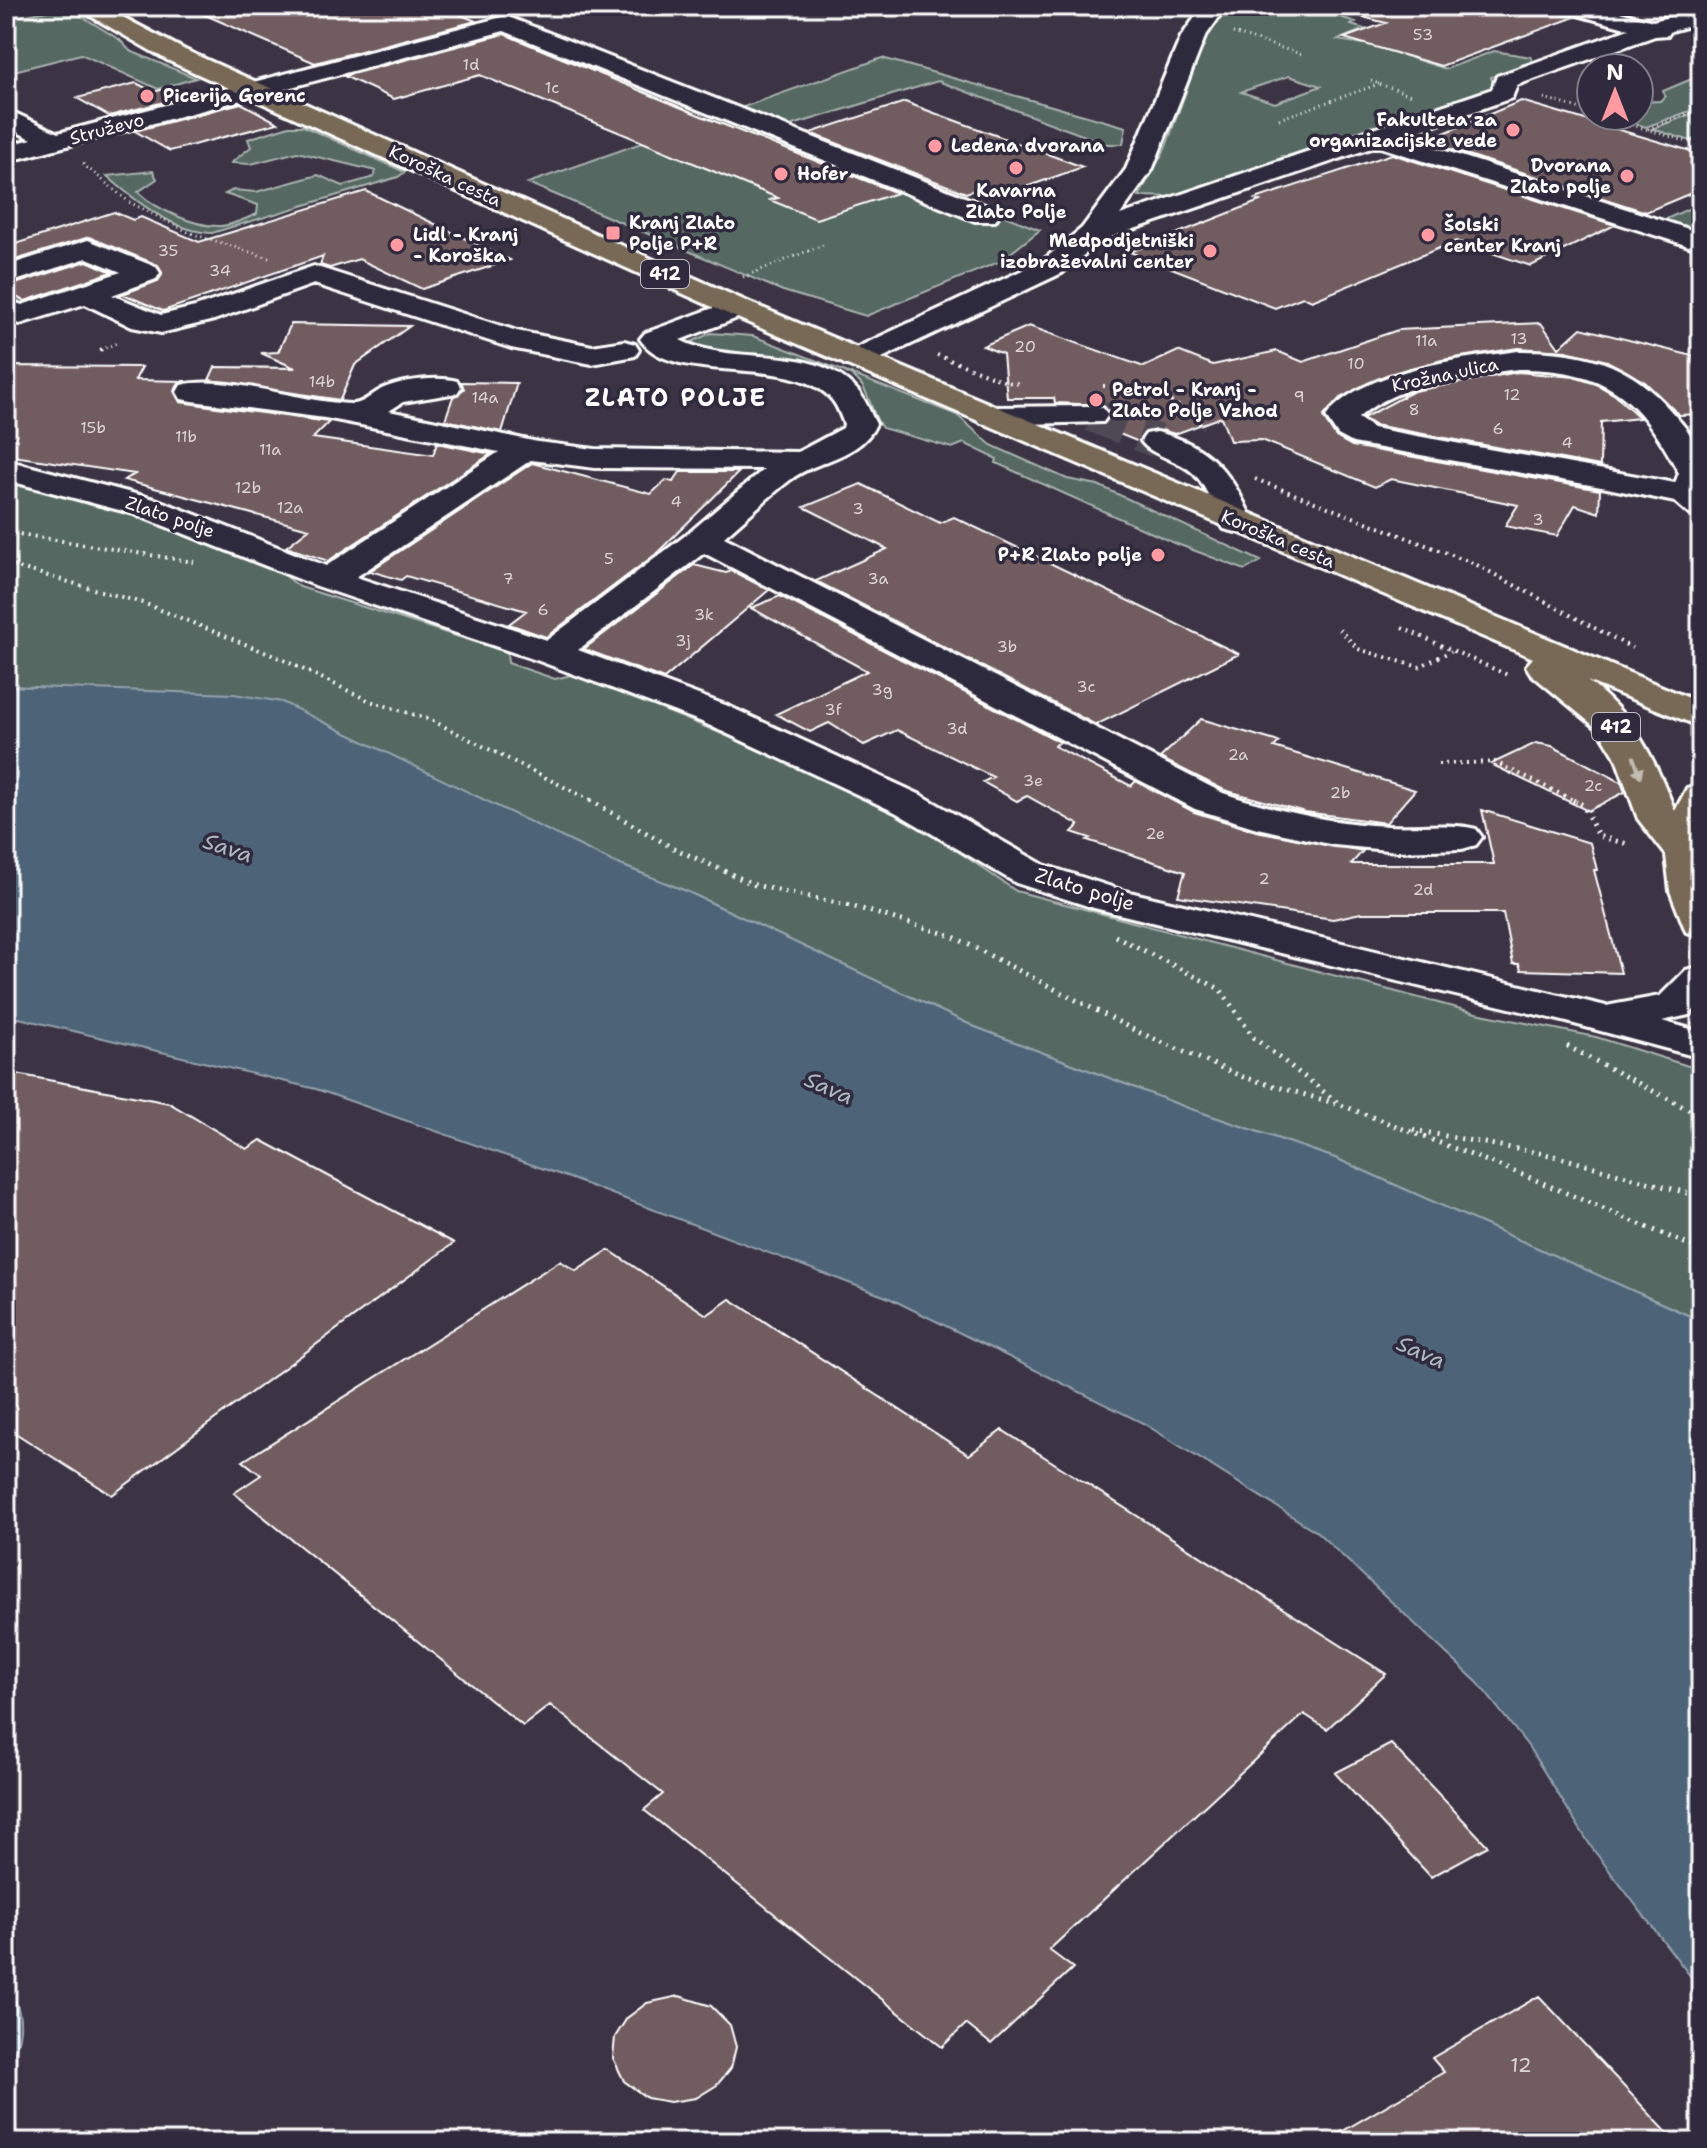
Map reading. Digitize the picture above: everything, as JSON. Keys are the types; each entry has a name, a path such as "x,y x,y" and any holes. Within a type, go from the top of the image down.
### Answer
{"main road":[{"name":"412","path":"85,6 163,49 253,90"},
{"name":"Koroška cesta","path":"253,90 740,293 856,359 1701,716"},
{"name":"412","path":"1506,634 1588,699 1614,724 1634,756 1658,819 1685,853"},
{"path":"1701,796 1690,817 1685,853 1687,887 1701,923"}],"street":[{"path":"464,6 985,215"},
{"path":"1571,6 1701,43"},
{"path":"856,359 1052,267 1092,234 1139,170 1188,50 1209,15"},
{"path":"1092,234 1331,150 1378,138 1503,93 1506,81 1654,28 1701,16"},
{"name":"Struževo","path":"6,154 506,23"},
{"path":"6,117 57,142"},
{"path":"1378,138 1701,242"},
{"path":"6,275 88,248 146,273 87,294 13,312"},
{"path":"87,294 142,321 161,324 204,314 314,275 511,339 592,355 624,350"},
{"path":"552,653 702,539 781,471 846,439 860,424 846,393 833,382 799,369 696,358 666,349 655,339 740,293"},
{"path":"580,385 588,375 666,349"},
{"name":"Krožna ulica","path":"1539,358 1583,365 1612,373 1662,413 1679,438 1695,473 1693,501 1364,436 1349,428 1342,417 1352,406 1380,389 1451,371 1539,358"},
{"path":"361,415 395,394 446,387"},
{"path":"192,392 263,398 361,415 523,452"},
{"path":"992,416 1092,401"},
{"path":"257,424 369,440 612,459 765,458 802,462"},
{"path":"1157,441 1205,463 1221,482 1236,522"},
{"path":"329,579 523,452"},
{"name":"Zlato polje","path":"6,470 146,507 329,579 552,653 715,714 909,804 1030,874 1108,899 1701,1045"},
{"path":"702,539 1209,801 1252,816 1347,834 1428,840 1462,837"},
{"name":"Zlato polje","path":"1605,1019 1674,1006 1701,979"}],"path":[{"path":"1209,15 1301,54"},
{"path":"1279,119 1379,84"},
{"path":"1655,126 1701,109"},
{"path":"1655,132 1701,146"},
{"path":"57,142 129,202 190,233 314,275"},
{"path":"740,293 823,245"},
{"path":"899,340 1006,382 1028,384"},
{"path":"1092,401 1141,389 1177,401 1207,431"},
{"path":"1249,475 1286,493 1475,564 1634,649"},
{"path":"6,532 197,563"},
{"path":"6,564 146,604 191,625 277,657 370,701 431,720 587,798 671,847 755,885 855,907 952,936 1164,1043 1243,1077 1341,1105 1701,1250"},
{"path":"1400,627 1518,680"},
{"path":"1339,629 1358,649 1419,667 1459,647"},
{"path":"1438,764 1495,762 1583,805 1591,830 1600,839 1640,847"},
{"path":"1110,934 1220,989 1254,1038 1341,1105"},
{"path":"1557,1040 1701,1116"},
{"path":"1400,1128 1555,1156 1701,1197"}],"green space":[{"path":"1231,6 1352,6 1330,14 1356,22 1351,25 1364,29 1338,40 1370,45 1446,69 1494,51 1531,57 1532,62 1491,77 1494,87 1387,127 1372,126 1296,155 1282,156 1286,159 1181,197 1139,196 1165,149 1207,34","holes":["1289,76 1321,86 1275,103 1241,92"]},
{"path":"67,7 120,40 130,51 196,78 158,89 81,54 6,73 6,19"},
{"path":"882,58 1126,127 1123,144 1106,144 938,81 783,128 1040,230 999,262 866,316 783,291 528,183"},
{"path":"1701,75 1701,107 1655,124 1655,101 1665,96 1663,91"},
{"path":"1701,110 1701,144 1655,128"},
{"path":"289,126 303,126 405,172 398,177 212,233 169,221 107,176 153,171 157,179 138,192 165,210 210,226 234,223 257,214 258,205 225,194 233,190 256,192 318,175 343,186 374,177 376,171 297,152 251,164 231,163 251,147 248,139"},
{"path":"1701,203 1701,228 1686,234 1655,224"},
{"path":"711,333 753,336 957,415 991,445 1067,479 1098,485 1261,561 1245,570 1172,542 996,463 997,459 964,443 952,448 882,428 860,383 843,371 796,359 721,353 703,349 691,342"},
{"path":"6,481 138,511 278,570 300,587 507,652 508,663 555,679 575,674 823,775 899,811 1016,891 1476,1013 1596,1037 1701,1070 1701,1321 1335,1158 1188,1108 975,1027 686,891 613,862 282,703 6,686"}],"water":[{"name":"Sava","path":"6,686 234,694 282,702 613,862 686,891 975,1027 1188,1108 1335,1158 1701,1321 1701,1990 1592,1848 1528,1746 1478,1683 1317,1532 1143,1423 889,1298 564,1176 316,1089 6,1015"},
{"path":"6,1988 18,2008 20,2030 6,2075"}],"building":[{"path":"185,6 449,6 449,10 476,21 315,63"},
{"path":"1360,6 1556,6 1562,14 1575,17 1441,66 1344,38 1386,23 1359,16"},
{"path":"504,34 897,193 816,219 770,200 778,198 480,75 394,99 344,76"},
{"path":"136,83 154,92 171,87 188,96 109,116 77,98"},
{"path":"1521,101 1575,117 1575,132 1626,132 1701,154 1701,189 1646,212 1425,141"},
{"name":"Ledena dvorana","path":"905,102 1083,167 1006,194 986,186 966,193 810,133"},
{"path":"241,103 278,123 170,151 135,131"},
{"name":"Šolski center Kranj","path":"1392,154 1615,225 1531,266 1456,241 1312,301 1303,297 1275,308 1130,252 1260,201 1255,199"},
{"path":"366,191 510,260 422,289 359,259 330,268 320,265 323,256 163,311 123,294 158,281 162,275 158,265 89,237 6,263 6,247 114,212 133,220 141,217 199,242"},
{"path":"87,261 112,272 25,301 6,293 6,287"},
{"path":"1541,323 1559,348 1581,328 1701,358 1701,414 1679,415 1645,382 1607,361 1566,351 1518,348 1442,360 1386,375 1340,398 1323,417 1336,437 1352,446 1600,490 1599,513 1575,505 1557,536 1505,526 1518,505 1391,479 1375,487 1262,440 1230,441 1221,417 1175,434 1158,429 1145,431 1139,442 1097,425 1105,424 1110,417 1104,405 1055,403 1054,398 1007,398 1003,354 983,346 1029,326 1144,367 1178,351 1213,365 1277,351 1303,362 1398,330"},
{"path":"291,324 410,326 355,365 340,400 209,380 215,367 295,368 261,353 278,352"},
{"path":"6,366 142,367 135,380 186,381 178,384 174,391 180,402 329,422 313,438 433,455 437,443 491,454 328,561 286,547 309,529 124,480 135,474 6,455"},
{"path":"1518,372 1574,377 1596,384 1615,395 1640,418 1601,422 1600,466 1374,425 1363,418 1414,391"},
{"path":"461,382 517,383 502,432 445,420 453,397 464,389"},
{"path":"532,463 651,494 666,480 673,482 680,472 739,472 656,554 546,637 509,624 526,611 406,576 401,580 370,571"},
{"path":"861,484 940,523 954,517 1239,654 1096,725 816,581 887,549 804,507"},
{"path":"694,565 726,573 732,571 769,590 664,679 584,649"},
{"path":"780,596 1060,742 1054,746 1131,786 1136,781 1194,812 1256,831 1363,851 1351,864 1494,864 1482,810 1590,843 1621,973 1521,970 1519,964 1513,964 1503,913 1361,913 1333,919 1178,896 1185,872 1087,840 1090,838 1072,832 1079,825 1027,796 1017,801 983,782 993,777 897,730 864,745 829,723 810,732 776,714 867,671 751,608"},
{"path":"1201,719 1279,742 1274,747 1415,790 1386,823 1305,812 1224,790 1160,758"},
{"path":"1536,743 1552,746 1621,782 1625,792 1588,811 1491,764"},
{"path":"6,1072 169,1103 247,1149 261,1140 454,1243 112,1495 6,1427"},
{"path":"609,1250 707,1315 730,1299 969,1455 1002,1430 1386,1674 1327,1729 1304,1714 1049,1950 1073,1968 991,2044 966,2024 942,2047 644,1810 663,1794 550,1705 523,1726 234,1493 261,1475 243,1461 560,1261 576,1271"},
{"path":"1391,1744 1488,1846 1431,1877 1335,1773"},
{"path":"679,1996 711,2006 730,2025 736,2047 731,2068 717,2085 696,2098 670,2102 647,2098 624,2081 613,2058 615,2037 627,2018 647,2003"},
{"path":"1539,1996 1676,2142 1324,2142 1444,2072 1432,2058"}],"tunnel":[{"path":"1092,415 1157,441"}],"place":[{"name":"Picerija Gorenc","path":"147,96"},
{"name":"Fakulteta za organizacijske vede","path":"1513,130"},
{"name":"Ledena dvorana","path":"935,146"},
{"name":"Kavarna Zlato Polje","path":"1016,168"},
{"name":"Hofer","path":"781,174"},
{"name":"Dvorana Zlato polje","path":"1627,176"},
{"name":"Kranj Zlato Polje P+R","path":"613,233"},
{"name":"Šolski center Kranj","path":"1428,235"},
{"name":"Lidl - Kranj - Koroška","path":"397,245"},
{"name":"Medpodjetniški izobraževalni center","path":"1210,251"},
{"name":"Petrol - Kranj - Zlato Polje Vzhod","path":"1096,400"},
{"name":"P+R Zlato polje","path":"1158,555"}],"district":[{"name":"ZLATO POLJE","path":"676,398"}]}
